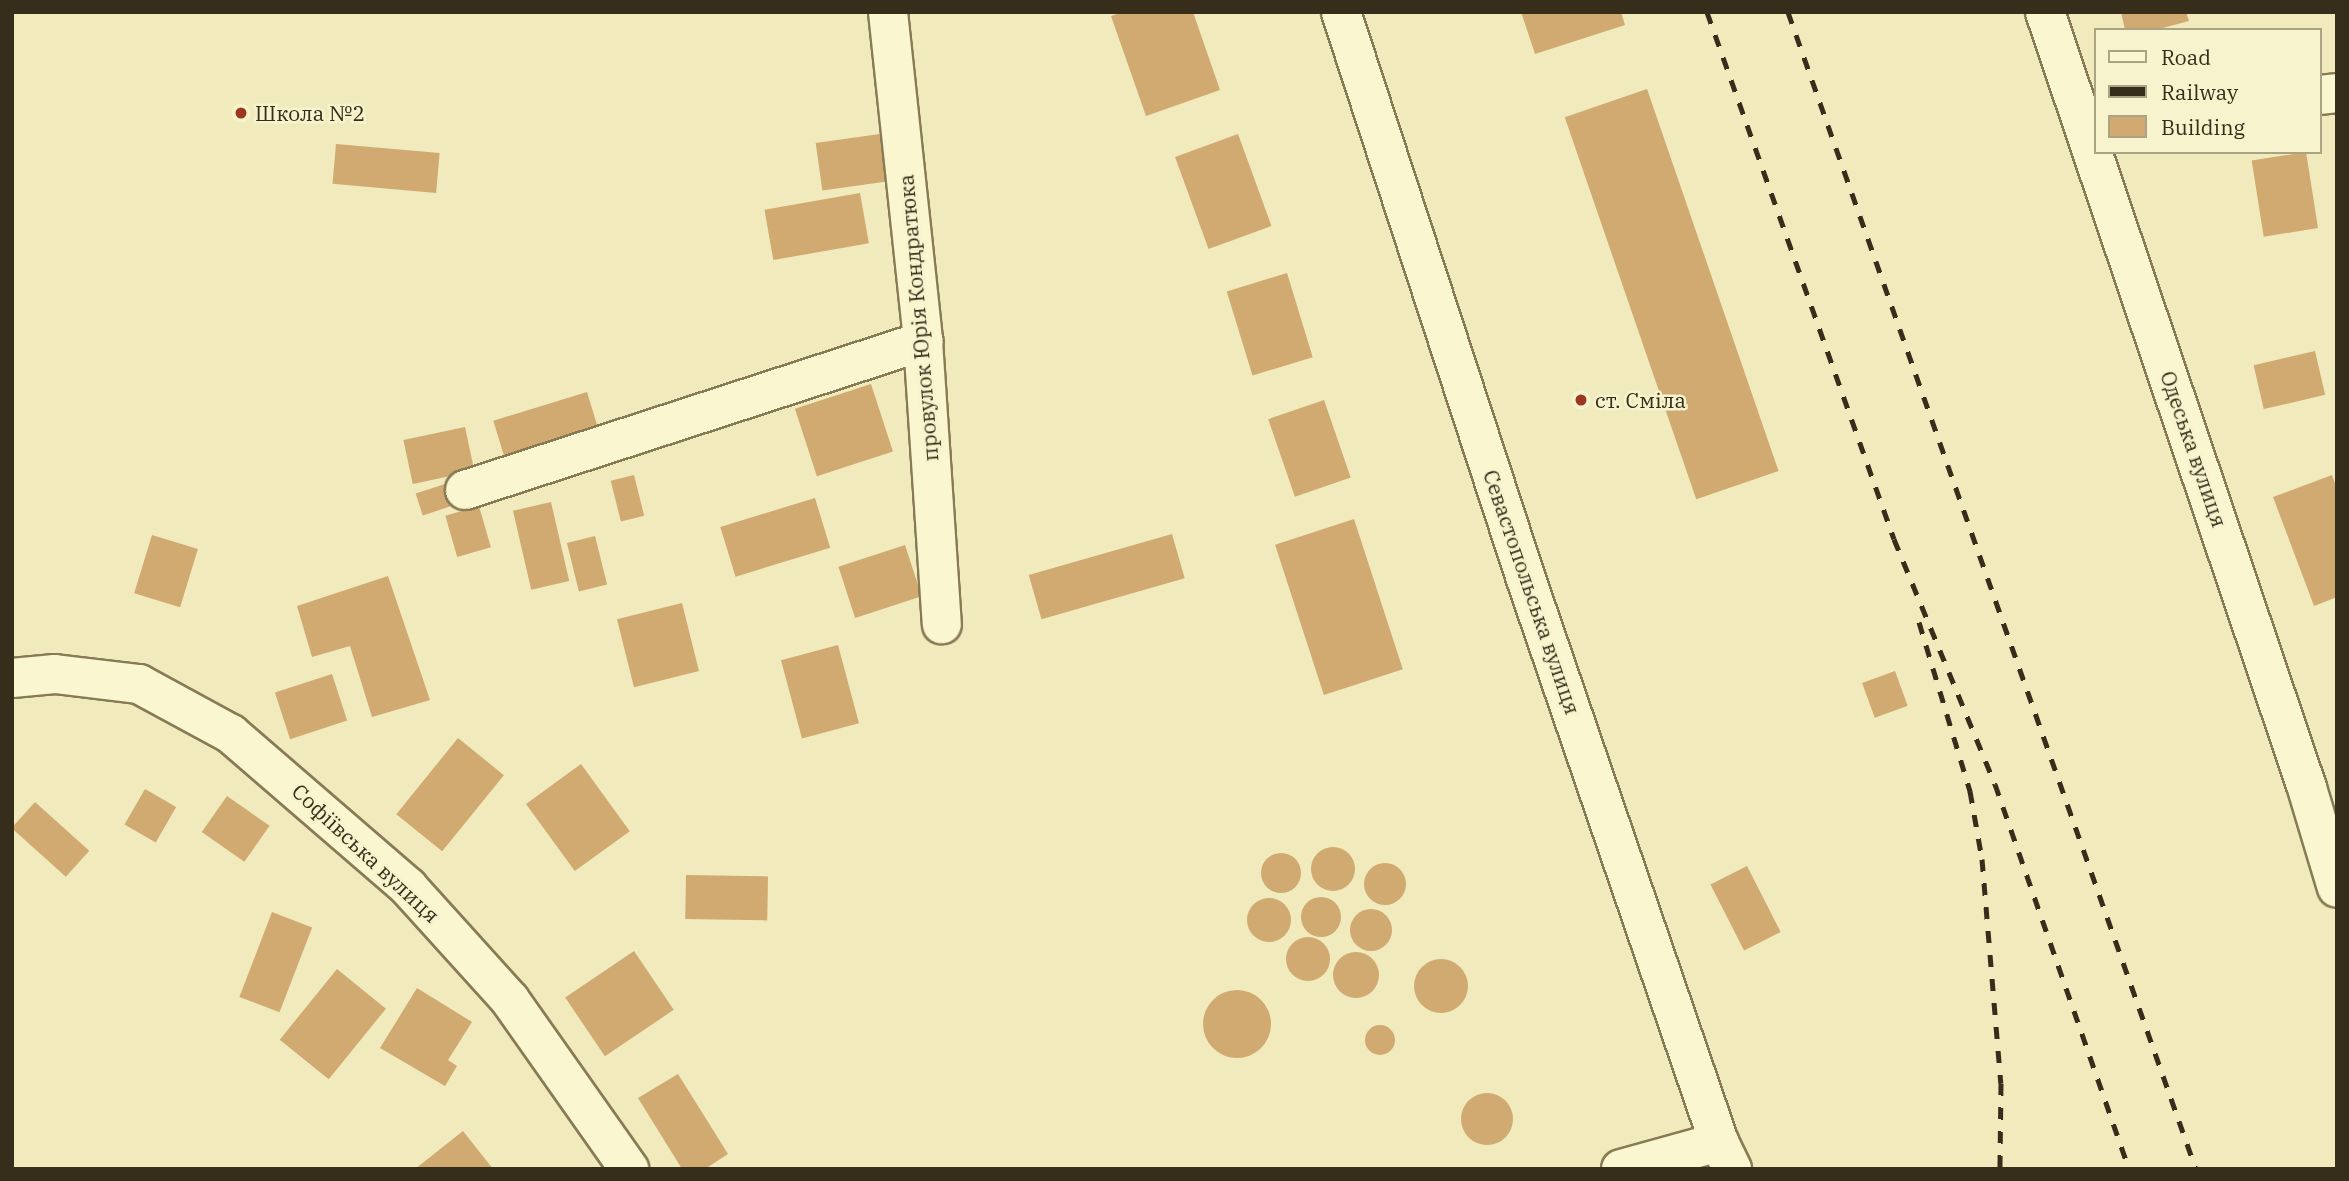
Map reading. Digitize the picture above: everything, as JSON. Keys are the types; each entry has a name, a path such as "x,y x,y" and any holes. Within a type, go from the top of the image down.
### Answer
{"street":[{"name":"провулок Юрія Кондратюка","path":"888,12 923,341 942,624"},
{"name":"Севастопольська вулиця","path":"1341,12 1526,579 1726,1156"},
{"name":"Одеська вулиця","path":"2045,12 2090,126"},
{"name":"Одеська вулиця","path":"2100,154 2322,786 2337,888"},
{"path":"465,491 923,341"},
{"name":"Софіївська вулиця","path":"12,678 55,674 139,684 232,734 408,887 510,1000 629,1169"},
{"path":"1621,1169 1726,1156"}],"building":[{"path":"1123,12 1193,12 1220,90 1146,116 1111,16"},
{"path":"1521,12 1621,12 1625,25 1535,54"},
{"path":"2121,12 2186,12 2189,21 2163,28 2125,28"},
{"path":"1647,89 1779,471 1696,499 1565,117"},
{"path":"887,133 894,181 822,191 816,143"},
{"path":"1238,134 1272,226 1209,249 1175,157"},
{"path":"336,144 440,153 436,193 333,184"},
{"path":"2306,154 2318,228 2264,237 2252,161"},
{"path":"860,193 869,243 773,260 764,210"},
{"path":"1287,273 1313,357 1252,376 1227,291"},
{"path":"2315,351 2325,395 2264,409 2254,365"},
{"path":"871,384 893,452 817,476 795,409"},
{"path":"587,392 601,437 507,466 493,421"},
{"path":"1324,400 1351,478 1295,497 1268,419"},
{"path":"465,427 474,471 413,484 403,440"},
{"path":"634,475 644,516 621,522 611,481"},
{"path":"2332,475 2337,489 2337,597 2314,606 2273,497"},
{"path":"448,483 455,505 423,515 416,494"},
{"path":"815,498 830,548 736,577 720,527"},
{"path":"551,502 569,581 531,590 513,511"},
{"path":"479,506 491,547 457,557 445,516"},
{"path":"1354,519 1403,669 1324,695 1275,545"},
{"path":"1172,534 1185,578 1041,619 1029,575"},
{"path":"152,535 198,549 180,607 134,593"},
{"path":"595,536 607,585 579,592 567,543"},
{"path":"905,545 922,596 855,618 838,567"},
{"path":"388,576 430,700 372,717 350,646 312,657 297,606"},
{"path":"682,603 699,671 634,687 617,619"},
{"path":"838,645 859,723 802,739 781,660"},
{"path":"1895,671 1908,706 1875,718 1862,683"},
{"path":"332,674 347,721 290,739 275,693"},
{"path":"458,738 504,775 442,851 396,814"},
{"path":"581,764 630,831 575,871 526,804"},
{"path":"145,789 176,807 156,843 124,825"},
{"path":"227,796 270,826 244,862 202,832"},
{"path":"35,802 89,851 66,877 12,828"},
{"path":"1333,847 1342,848 1349,853 1354,860 1354,878 1349,885 1342,890 1333,891 1324,890 1317,885 1312,878 1311,869 1312,860 1317,853 1324,848"},
{"path":"1281,853 1289,854 1295,859 1300,865 1300,881 1295,887 1289,892 1281,893 1273,892 1267,887 1262,881 1261,873 1262,865 1267,859 1273,854"},
{"path":"1385,863 1400,869 1406,884 1400,899 1385,905 1370,899 1364,884 1370,869"},
{"path":"1747,866 1781,932 1744,951 1710,885"},
{"path":"686,875 768,876 767,920 685,919"},
{"path":"1321,897 1335,903 1341,917 1335,931 1321,937 1307,931 1301,917 1307,903"},
{"path":"1269,898 1285,904 1291,920 1285,936 1269,942 1253,936 1247,920 1253,904"},
{"path":"1371,909 1386,915 1392,930 1386,945 1371,951 1356,945 1350,930 1356,915"},
{"path":"272,912 312,927 280,1012 239,997"},
{"path":"1308,937 1324,943 1330,959 1324,975 1308,981 1292,975 1286,959 1292,943"},
{"path":"634,951 674,1010 605,1056 565,997"},
{"path":"1356,952 1372,959 1379,975 1372,991 1356,998 1340,991 1333,975 1340,959"},
{"path":"1441,959 1460,967 1468,986 1460,1005 1441,1013 1422,1005 1414,986 1422,967"},
{"path":"337,969 386,1009 329,1079 280,1040"},
{"path":"417,988 472,1022 448,1060 457,1066 445,1086 380,1048"},
{"path":"1237,990 1250,993 1261,1000 1268,1011 1271,1024 1268,1037 1261,1048 1250,1055 1237,1058 1224,1055 1213,1048 1206,1037 1203,1024 1206,1011 1213,1000 1224,993"},
{"path":"1380,1025 1391,1029 1395,1040 1391,1051 1380,1055 1369,1051 1365,1040 1369,1029"},
{"path":"678,1074 728,1154 705,1169 682,1169 638,1098"},
{"path":"1487,1093 1506,1100 1513,1119 1506,1138 1487,1145 1468,1138 1461,1119 1468,1100"},
{"path":"463,1131 493,1169 415,1169"}],"railway":[{"path":"1707,12 1894,539 1995,784 2129,1169"},
{"path":"1788,12 2196,1169"},
{"path":"1919,622 1970,791 1982,859 2001,1083 2000,1169"}],"place":[{"name":"Школа №2","path":"241,113"},
{"name":"ст. Сміла","path":"1581,400"}]}
